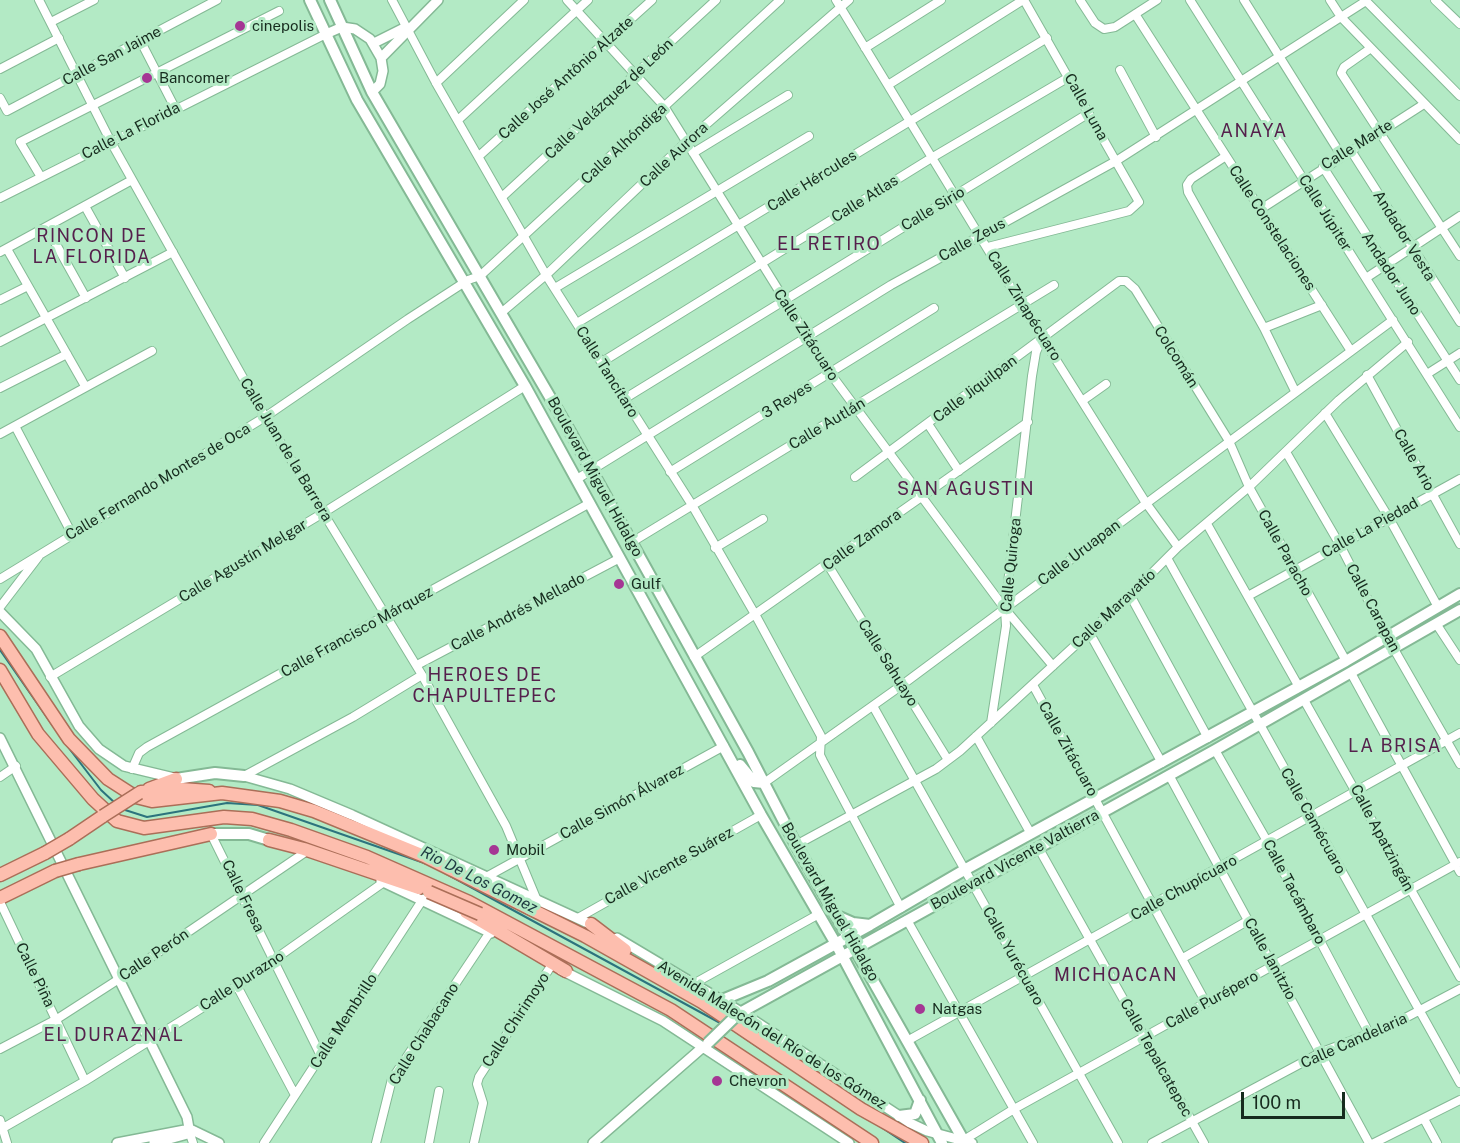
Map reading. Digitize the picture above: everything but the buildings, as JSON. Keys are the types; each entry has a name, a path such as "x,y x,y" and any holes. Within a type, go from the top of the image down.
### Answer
{"main road":[{"name":"Boulevard Miguel Hidalgo","path":"310,0 357,100 465,282 577,479 761,815 843,956 940,1139"},
{"name":"Boulevard Miguel Hidalgo","path":"330,0 372,92 592,471 796,845 967,1142"},
{"path":"332,44 343,57 361,91 372,92"},
{"name":"Boulevard Vicente Valtierra","path":"722,1000 748,990 836,944 966,869 1346,661 1460,594"},
{"name":"Boulevard Vicente Valtierra","path":"706,1045 740,1013 755,1004 1260,725 1460,610"},
{"name":"Avenida Malecón del Río de los Gómez","path":"0,636 69,739 108,779 136,796 152,801 222,793 280,801 314,811 424,856 585,936 728,1017 861,1109 922,1143"},
{"path":"0,670 38,734"},
{"path":"0,678 38,734 93,800 117,821 129,826 159,827 224,817 252,819 333,844 415,878 494,915 636,990 692,1023 872,1143"},
{"path":"726,749 754,782 764,783"},
{"name":"Avenida Malecón del Río de los Gómez","path":"176,779 215,773 244,776"},
{"path":"0,875 45,854 140,793 176,779"},
{"path":"140,793 194,789 222,793"},
{"path":"0,900 79,864 212,834 249,834 304,849 480,914 599,977 618,986 636,990"},
{"path":"415,878 468,913 566,971"},
{"path":"837,916 853,923 870,925"},
{"path":"591,924 679,990"},
{"path":"819,952 826,926"},
{"path":"865,963 871,949 884,933"},
{"path":"748,990 749,999 755,1004"},
{"path":"899,1116 915,1114 920,1100"}],"street":[{"name":"Calle Juan de la Barrera","path":"39,0 111,142 265,417 422,675 521,856 537,898"},
{"path":"51,22 94,0"},
{"name":"Calle San Jaime","path":"0,98 7,111 217,0"},
{"name":"Calle Tancítaro","path":"392,0 409,27 436,83 546,275 692,506 756,616 821,736 820,755 901,908"},
{"path":"381,58 438,0"},
{"path":"436,83 524,0"},
{"name":"Calle Zitácuaro","path":"567,0 664,106 782,300 830,374 1005,609 1053,666"},
{"path":"458,120 588,0"},
{"name":"Calle José Antônio Alzate","path":"479,156 652,0"},
{"name":"Calle Velázquez de León","path":"502,197 716,0"},
{"name":"Calle Alhóndiga","path":"465,282 480,276 780,0"},
{"name":"Calle Aurora","path":"501,313 546,275 686,142 838,3 849,0"},
{"path":"865,48 941,0"},
{"path":"888,85 1024,0"},
{"name":"Calle Luna","path":"988,247 1129,212 1136,207 1138,199 1024,0"},
{"path":"1080,0 1095,23 1101,28 1109,28 1135,14 1144,3 1157,0"},
{"name":"Calle Júpiter","path":"1190,0 1460,426"},
{"path":"1244,0 1341,155"},
{"path":"1330,0 1371,48 1460,140"},
{"path":"1435,0 1460,24"},
{"path":"1365,1 1460,96"},
{"name":"Calle Zeus","path":"577,479 805,336 1116,161 1198,111 1365,1"},
{"name":"Calle Zinapécuaro","path":"838,3 1021,304 1146,503 1178,548"},
{"path":"41,177 20,142 279,11"},
{"name":"Calle Constelaciones","path":"1135,14 1351,351"},
{"path":"326,34 342,27 362,33 374,43 381,58 381,80 378,88 372,92"},
{"path":"374,43 409,27"},
{"name":"Calle La Florida","path":"0,198 326,34"},
{"path":"0,69 59,38"},
{"name":"Calle Hércules","path":"577,323 1047,38"},
{"path":"140,40 175,108"},
{"path":"1371,48 1344,67 1341,73 1440,229 1460,256"},
{"path":"1120,70 1156,136"},
{"name":"Calle Atlas","path":"602,362 1069,77"},
{"path":"693,153 788,95"},
{"name":"Calle Marte","path":"1261,209 1350,149 1424,104"},
{"name":"Calle Sirio","path":"624,399 1089,113"},
{"path":"555,288 809,136"},
{"name":"Andador Vesta","path":"1350,149 1460,322"},
{"path":"1226,156 1191,179 1187,185 1188,192 1264,328 1295,391"},
{"name":"Andador Juno","path":"1323,167 1460,380"},
{"path":"85,387 28,286 3,251 86,208 132,180"},
{"path":"86,208 125,278"},
{"path":"1366,278 1460,216"},
{"path":"47,228 86,298"},
{"path":"0,342 173,252"},
{"name":"Calle Jiquilpan","path":"855,477 1119,281"},
{"name":"Colcomán","path":"1119,281 1128,282 1135,289 1229,441"},
{"name":"Calle Fernando Montes de Oca","path":"0,579 265,417 465,282"},
{"name":"Calle Autlán","path":"632,542 1054,285"},
{"path":"0,300 28,286"},
{"path":"1264,328 1322,305"},
{"name":"3 Reyes","path":"670,472 934,308"},
{"name":"Calle Uruapan","path":"764,783 902,685 1392,320"},
{"name":"Calle Quiroga","path":"991,723 1004,645 1005,609 1034,362 1044,338"},
{"name":"Calle Maravatío","path":"796,845 948,760 1033,685 1178,548 1249,487 1325,413 1408,342"},
{"path":"0,434 152,351"},
{"path":"1427,374 1460,353"},
{"path":"0,388 67,354"},
{"name":"Calle Ario","path":"1367,375 1460,544"},
{"path":"1082,401 1106,384"},
{"name":"Calle Agustín Melgar","path":"50,677 323,513 525,387"},
{"path":"1325,413 1389,518 1438,607"},
{"name":"Calle Zamora","path":"694,657 756,616 1028,422"},
{"path":"928,424 959,471"},
{"path":"15,426 72,534"},
{"name":"Calle Paracho","path":"1229,441 1249,487 1346,661"},
{"name":"Calle Carapan","path":"1286,452 1340,545 1387,637 1460,764"},
{"name":"Calle La Piedad","path":"1248,596 1460,479"},
{"name":"Calle Francisco Márquez","path":"132,769 139,753 147,747 590,503"},
{"path":"715,548 763,519"},
{"path":"1207,524 1299,687"},
{"path":"0,607 41,554"},
{"name":"Calle Andrés Mellado","path":"417,666 621,558"},
{"name":"Calle Camécuaro","path":"1167,558 1460,1083"},
{"name":"Calle Sahuayo","path":"828,565 948,760"},
{"path":"1130,595 1208,738"},
{"name":"Avenida Malecón del Río de los Gómez","path":"0,612 30,641 79,726 92,743 113,760 132,769 176,779"},
{"path":"1437,625 1460,660"},
{"path":"1089,632 1162,763"},
{"path":"1351,673 1458,863 1460,872"},
{"path":"244,776 353,717 422,675"},
{"name":"Calle Zitácuaro","path":"1033,685 1206,1002"},
{"name":"Calle Apatzingán","path":"1304,700 1460,977"},
{"name":"Calle Yurécuaro","path":"873,706 1118,1143"},
{"name":"Calle Chupícuaro","path":"907,1041 1460,733"},
{"path":"976,736 1031,834"},
{"path":"0,738 16,766 60,871 118,980 187,1117 193,1134"},
{"name":"Calle Simón Álvarez","path":"488,876 521,856 726,749"},
{"name":"Calle Tacámbaro","path":"1215,750 1267,841 1370,1035"},
{"path":"0,777 16,766"},
{"name":"Calle Janitzio","path":"1169,775 1322,1052 1369,1143"},
{"name":"Avenida Malecón del Río de los Gómez","path":"244,776 290,789 591,924 695,983 918,1128 940,1139 967,1142"},
{"name":"Calle Vicente Suárez","path":"578,918 761,815"},
{"name":"Calle Fresa","path":"212,834 321,1056"},
{"path":"269,840 426,895 551,966 566,971 706,1045 849,1143"},
{"name":"Calle Tepalcatepec","path":"1038,847 1204,1143"},
{"name":"Calle Perón","path":"0,1049 57,1019 118,980 304,854"},
{"name":"Calle Purépero","path":"967,1142 1014,1109 1274,966 1409,888 1458,863"},
{"name":"Calle Durazno","path":"1,1124 85,1081 237,986 384,882"},
{"name":"Calle Membrillo","path":"264,1143 426,895"},
{"name":"Calle Piña","path":"0,900 85,1081"},
{"path":"695,983 819,914"},
{"path":"907,920 1033,1143"},
{"path":"1183,958 1249,920"},
{"name":"Calle Chabacano","path":"376,1143 392,1078 490,932"},
{"name":"Calle Chirimoyo","path":"474,1143 483,1103 477,1084 479,1077 551,966"},
{"path":"237,986 295,1095"},
{"name":"Calle Candelaria","path":"1152,1143 1322,1052 1370,1035 1460,989"},
{"name":"Boulevard Vicente Valtierra","path":"593,1143 706,1045"},
{"path":"429,1143 439,1091"},
{"path":"1374,1143 1460,1100"},
{"path":"1424,1119 1437,1143"},
{"path":"1,1124 7,1143"},
{"path":"154,1143 193,1134"},
{"path":"117,1143 193,1134 219,1143"}],"waterway":[{"name":"Rio De Los Gomez","path":"0,650 53,726"},
{"name":"Rio De Los Gomez","path":"65,743 101,790 115,803"},
{"name":"Rio De Los Gomez","path":"122,809 147,817 227,803 258,805 427,864"},
{"name":"Rio De Los Gomez","path":"432,866 722,1024"},
{"name":"Rio De Los Gomez","path":"730,1028 765,1052"},
{"name":"Rio De Los Gomez","path":"878,1125 905,1143"}],"place":[{"name":"cinepolis","path":"240,26"},
{"name":"Bancomer","path":"147,78"},
{"name":"Gulf","path":"619,584"},
{"name":"Mobil","path":"494,850"},
{"name":"Natgas","path":"920,1009"},
{"name":"Chevron","path":"717,1081"}],"district":[{"name":"ANAYA","path":"1254,131"},
{"name":"EL RETIRO","path":"829,244"},
{"name":"RINCON DE LA FLORIDA","path":"92,246"},
{"name":"SAN AGUSTIN","path":"966,489"},
{"name":"HEROES DE CHAPULTEPEC","path":"485,685"},
{"name":"LA BRISA","path":"1395,746"},
{"name":"MICHOACAN","path":"1116,975"},
{"name":"EL DURAZNAL","path":"114,1035"}]}
